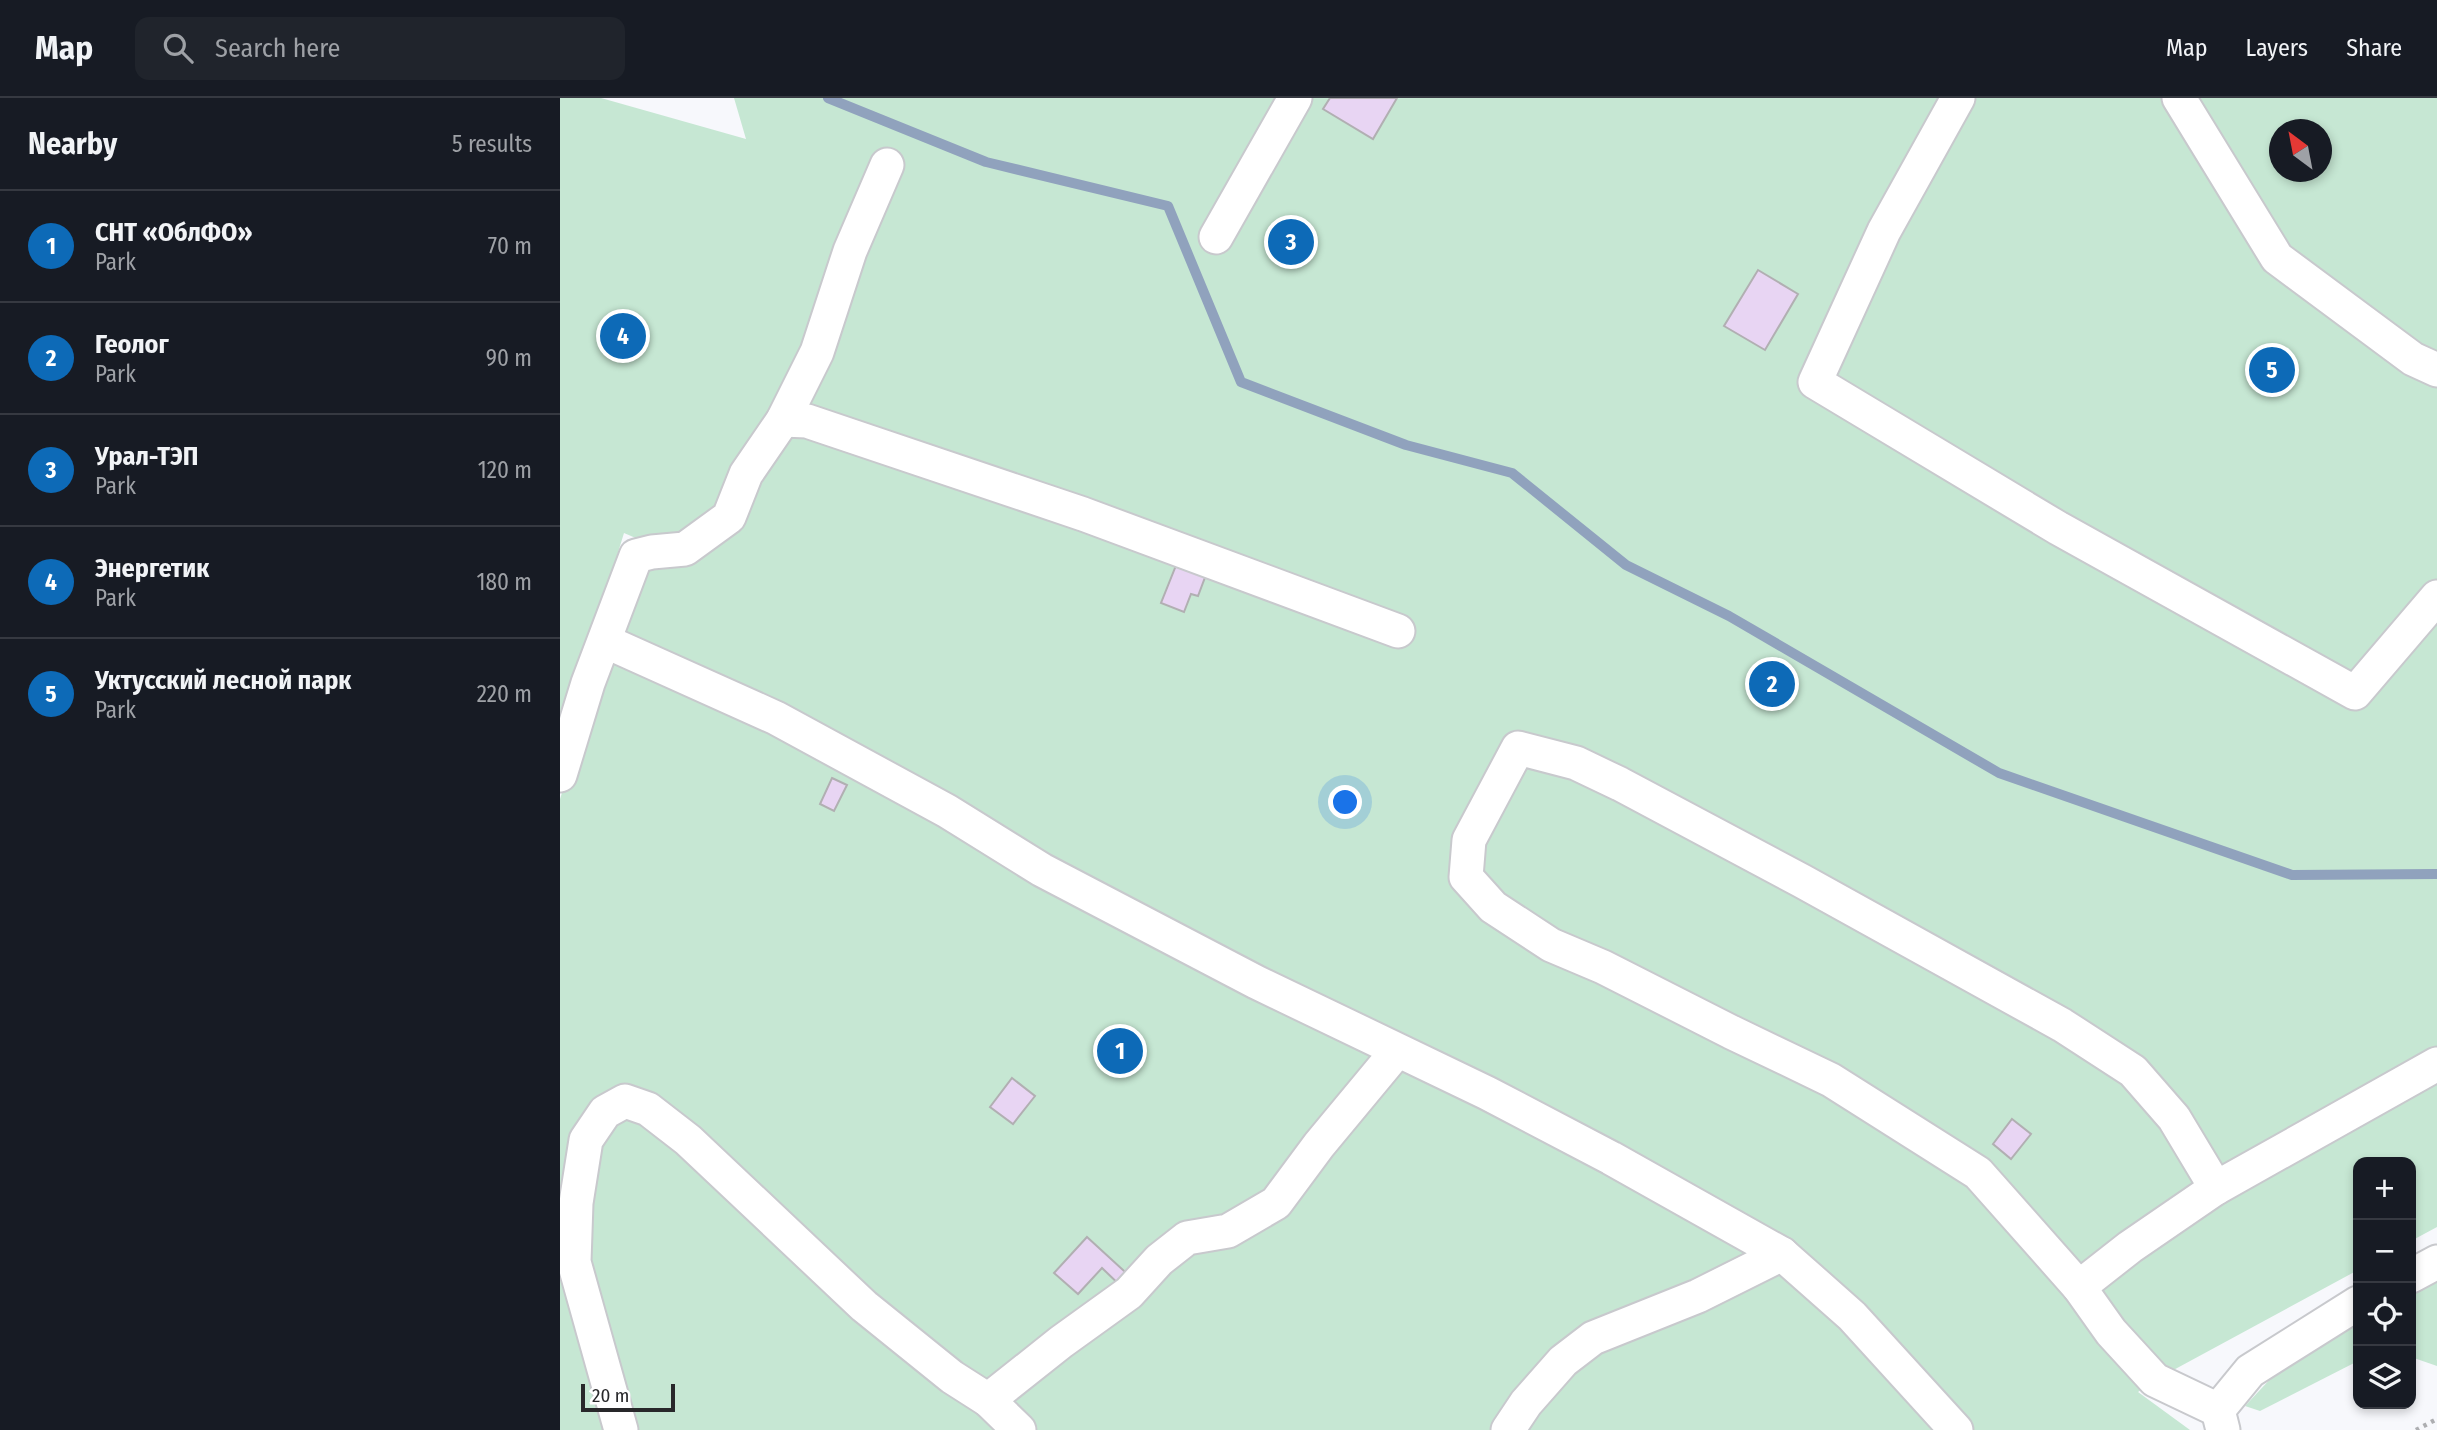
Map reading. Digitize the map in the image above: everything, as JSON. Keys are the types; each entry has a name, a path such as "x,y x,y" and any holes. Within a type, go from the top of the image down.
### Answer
{"lane":[{"path":"1216,237 1295,98"},
{"path":"1958,98 1884,231 1815,382 2057,528 2355,693 2437,597"},
{"path":"2179,98 2277,257 2413,359 2437,370"},
{"path":"560,775 588,683 636,556 685,549 729,517 746,474 783,420 817,352 850,251 887,165"},
{"path":"783,420 807,421 1083,514 1398,631"},
{"path":"618,647 776,718 947,811 1042,870 1256,982 1487,1093 1611,1158 1782,1254 1852,1316 1956,1430"},
{"path":"2216,1188 2174,1118 2133,1071 2063,1025 1620,784 1576,763 1518,748 1469,840 1466,877 1493,907 1551,945 1832,1080 1979,1173 2079,1287 2111,1332 2155,1380 2220,1420 2250,1371 2353,1306"},
{"path":"988,1400 1129,1293 1159,1260 1187,1238 1228,1231 1276,1203 1319,1145 1397,1051"},
{"path":"2079,1287 2130,1247 2216,1188 2437,1064"},
{"path":"621,1430 567,1264 586,1140 604,1112 625,1101 648,1109 688,1140 864,1306 952,1377 988,1400 1019,1430"},
{"path":"1508,1430 1526,1403 1563,1360 1593,1338 1698,1296 1782,1254"},
{"path":"2416,1273 2437,1262"}],"path":[{"path":"2416,1430 2437,1419"}],"green space":[{"path":"560,98 601,98 746,139 734,98 2437,98 2437,1227 2416,1238 2416,1157 2353,1157 2353,1273 2155,1380 2138,1392 2190,1430 560,1430 560,799 591,704 653,561 652,545 624,533 560,740"},
{"path":"2437,1277 2437,1366 2416,1359 2416,1289"},
{"path":"2353,1323 2353,1364 2260,1411 2245,1406 2289,1359"}],"building":[{"path":"1330,98 1397,98 1373,139 1323,109"},
{"path":"1758,270 1798,294 1765,350 1724,326"},
{"path":"1181,553 1210,564 1198,596 1191,594 1184,612 1161,603"},
{"path":"832,778 847,785 834,811 820,804"},
{"path":"1012,1078 1035,1096 1013,1124 990,1107"},
{"path":"2012,1119 2031,1134 2011,1159 1993,1144"},
{"path":"1087,1237 1135,1281 1126,1291 1102,1268 1078,1294 1054,1273"}],"waterway":[{"path":"828,98 986,162 1168,206 1241,382 1406,445 1512,473 1626,565 1729,616 1999,773 2292,875 2437,874"}],"place":[{"name":"Урал-ТЭП","path":"1291,242"},
{"name":"Энергетик","path":"623,336"},
{"name":"Уктусский лесной парк","path":"2272,370"},
{"name":"Геолог","path":"1772,684"},
{"name":"СНТ «ОблФО»","path":"1120,1051"}]}
